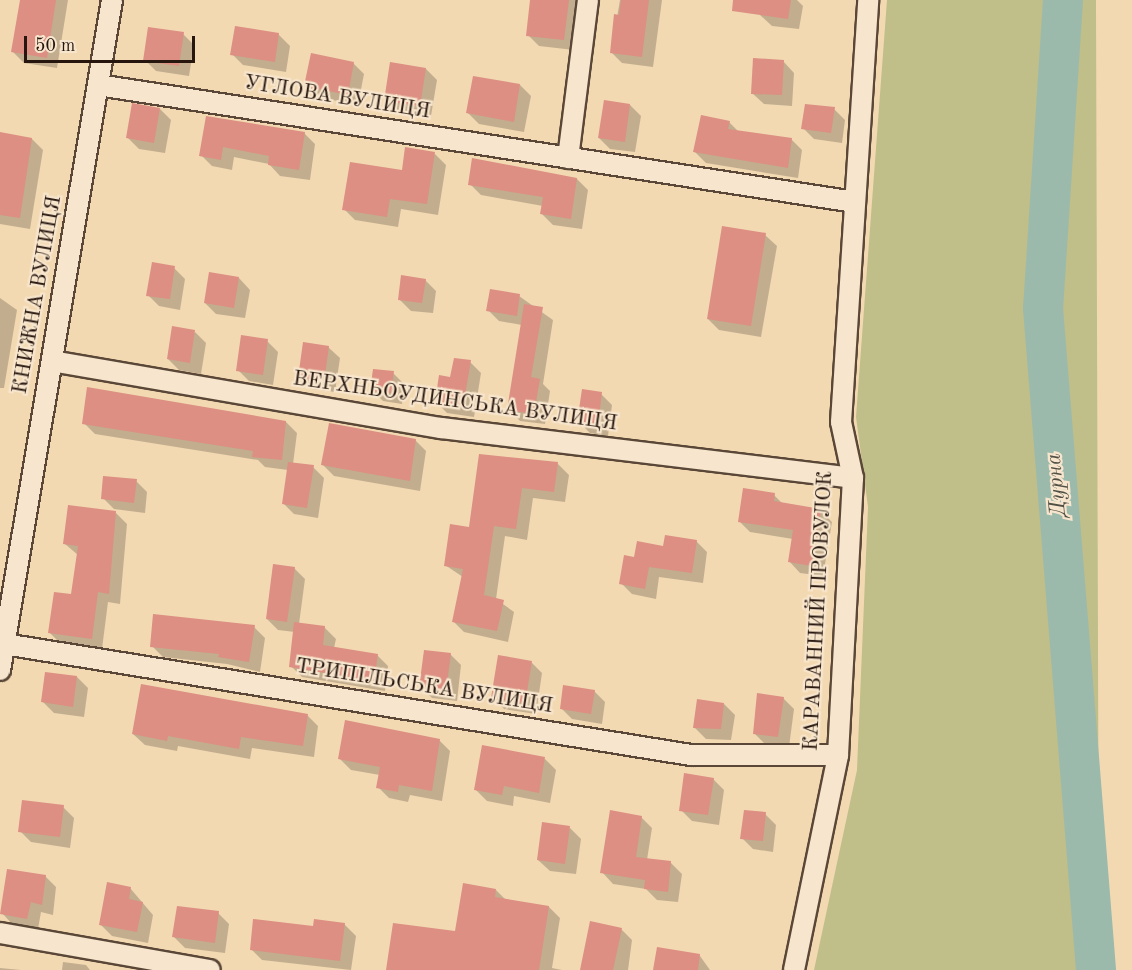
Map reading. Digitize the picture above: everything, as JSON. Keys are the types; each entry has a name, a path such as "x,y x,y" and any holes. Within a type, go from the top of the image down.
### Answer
{"street":[{"name":"КНИЖНА ВУЛИЦЯ","path":"0,670 112,0"},
{"path":"568,158 588,0"},
{"name":"КАРАВАННИЙ ПРОВУЛОК","path":"794,970 838,755 854,478 841,422 868,0"},
{"name":"УГЛОВА ВУЛИЦЯ","path":"98,85 855,202"},
{"name":"ВЕРХНЬОУДИНСЬКА ВУЛИЦЯ","path":"52,361 441,428 854,478"},
{"name":"ТРИПІЛЬСЬКА ВУЛИЦЯ","path":"4,644 692,755 838,755"},
{"path":"0,933 210,970"}],"shaded area":[{"path":"887,0 1096,0 1099,970 814,970 857,770 868,507 856,417"}],"building":[{"path":"20,0 56,0 47,58 11,52"},
{"path":"530,0 569,0 564,40 526,36"},
{"path":"621,0 649,0 642,57 610,53 614,14 619,15"},
{"path":"733,0 791,0 788,19 732,11"},
{"path":"235,26 279,33 275,62 230,55"},
{"path":"148,27 184,32 179,66 143,61"},
{"path":"311,53 354,62 348,95 304,86"},
{"path":"753,58 784,60 782,95 751,94"},
{"path":"390,62 426,68 420,106 384,101"},
{"path":"473,76 520,84 514,122 466,113"},
{"path":"604,100 630,104 625,142 598,138"},
{"path":"132,103 160,108 154,143 126,138"},
{"path":"805,104 835,107 831,133 801,129"},
{"path":"701,115 730,121 728,129 792,138 788,168 693,152"},
{"path":"206,116 305,132 299,170 268,165 269,156 223,147 221,160 199,156"},
{"path":"0,132 32,138 20,218 0,215"},
{"path":"405,147 435,152 427,204 390,199 387,217 342,210 350,162 402,170"},
{"path":"472,158 577,178 571,219 540,214 543,197 468,185"},
{"path":"722,226 766,233 751,326 707,319"},
{"path":"152,262 175,266 170,299 146,296"},
{"path":"209,272 239,277 234,308 204,303"},
{"path":"401,275 426,279 422,303 398,300"},
{"path":"490,289 520,294 517,316 486,311"},
{"path":"524,304 543,307 531,377 540,379 534,414 507,410"},
{"path":"172,326 195,330 190,363 167,359"},
{"path":"241,335 268,339 263,375 236,371"},
{"path":"303,342 329,346 324,382 298,378"},
{"path":"454,358 471,360 463,407 435,402 439,375 450,377"},
{"path":"373,369 394,371 391,393 370,391"},
{"path":"87,387 286,421 282,460 252,457 253,451 82,424"},
{"path":"582,389 602,392 598,425 577,423"},
{"path":"329,423 416,439 410,481 321,465"},
{"path":"479,454 558,462 554,492 522,488 516,529 494,526 484,595 504,600 497,631 452,622 463,569 444,566 450,524 469,527"},
{"path":"288,462 314,465 307,508 282,504"},
{"path":"103,476 137,479 134,503 101,499"},
{"path":"743,488 775,493 774,501 821,509 812,566 788,562 793,530 738,522"},
{"path":"68,505 116,511 109,594 98,592 92,639 48,633 54,592 71,594 78,546 63,544"},
{"path":"665,535 697,540 692,573 649,567 645,589 619,584 624,555 634,557 637,541 663,546"},
{"path":"273,564 295,567 287,622 266,619"},
{"path":"153,614 255,625 249,662 218,657 219,654 150,647"},
{"path":"294,622 325,626 323,645 378,654 374,681 289,667"},
{"path":"424,650 451,653 446,691 419,688"},
{"path":"498,655 532,661 525,704 491,698"},
{"path":"45,672 77,676 73,707 41,702"},
{"path":"141,684 308,714 303,746 241,737 239,749 168,736 167,741 132,734"},
{"path":"563,685 595,690 591,714 560,709"},
{"path":"757,693 784,697 778,737 753,734"},
{"path":"697,699 724,703 721,729 693,728"},
{"path":"345,720 440,739 432,791 399,785 398,792 376,788 380,767 338,759"},
{"path":"482,745 545,757 539,793 504,786 502,795 474,790"},
{"path":"684,773 714,778 708,815 679,811"},
{"path":"22,800 64,805 60,837 18,832"},
{"path":"610,810 642,816 636,857 671,861 668,892 644,889 645,880 600,873"},
{"path":"744,810 766,812 763,841 740,839"},
{"path":"542,822 570,826 565,864 537,860"},
{"path":"7,869 46,875 42,905 31,902 27,919 0,914"},
{"path":"107,882 131,887 129,899 143,902 137,932 99,925"},
{"path":"463,883 496,889 495,897 549,906 539,970 386,970 393,923 455,931"},
{"path":"177,906 219,911 215,943 172,937"},
{"path":"253,919 313,926 314,919 345,923 340,961 250,950"},
{"path":"590,921 622,928 613,970 580,970"},
{"path":"657,947 700,954 698,970 653,970"}],"waterway":[{"name":"Дурна","path":"1063,0 1043,308 1096,970"}]}
